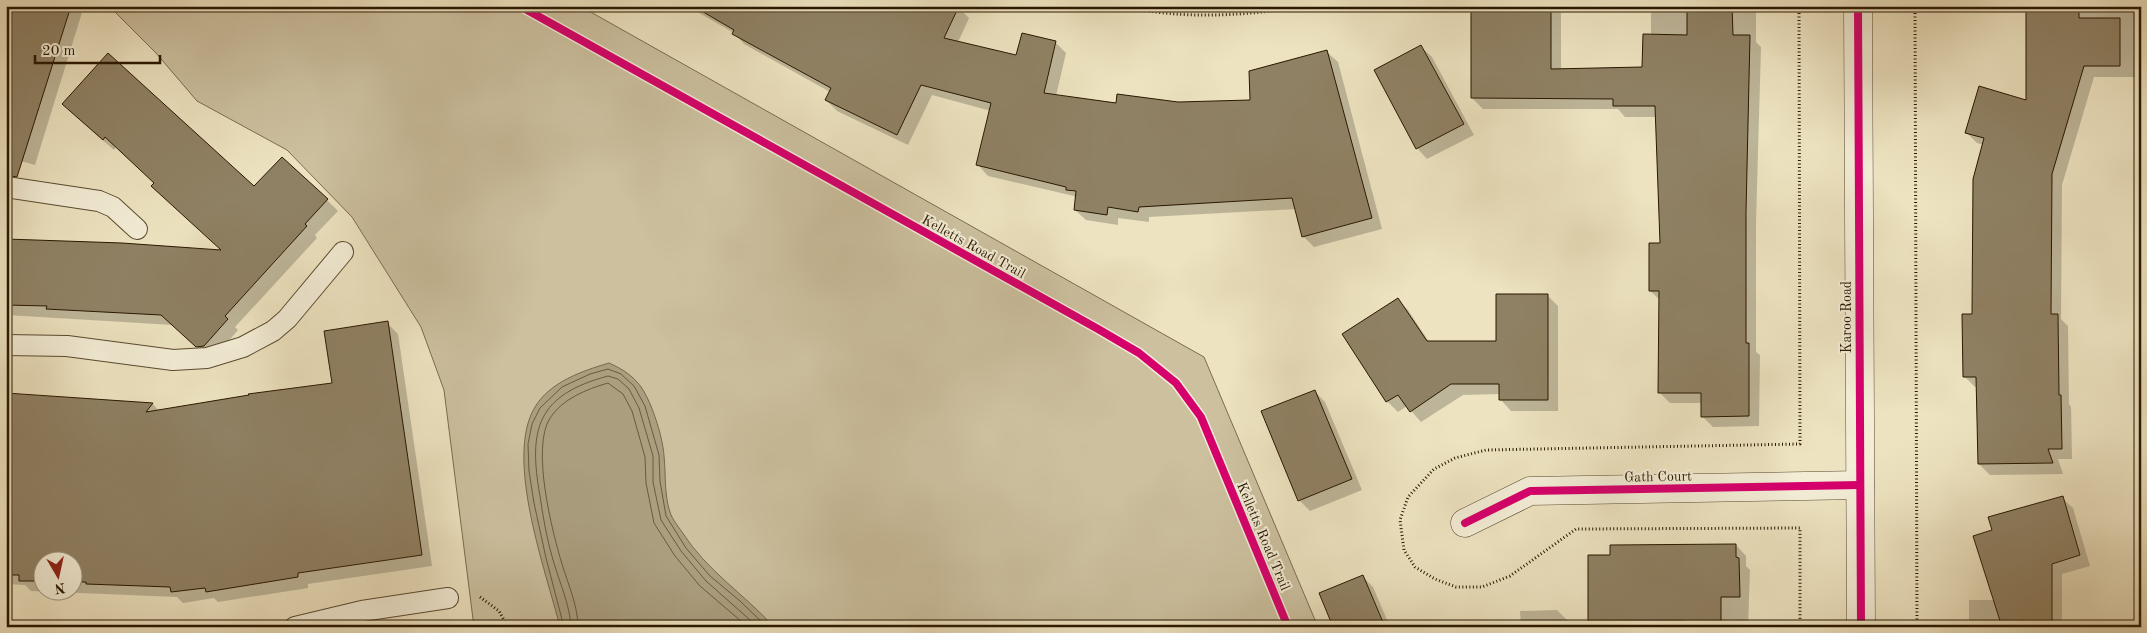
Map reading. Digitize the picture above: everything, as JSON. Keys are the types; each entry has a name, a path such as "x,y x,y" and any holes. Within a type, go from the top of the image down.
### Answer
{"street":[{"name":"Karoo Road","path":"1858,6 1861,627"},
{"name":"Gath Court","path":"1465,523 1530,491 1860,484"}],"lane":[{"path":"6,187 100,201 113,207 137,229"},
{"path":"6,345 67,346 173,360 208,358 244,347 273,331 287,319 343,252"},
{"path":"294,627 362,611 448,598"}],"path":[{"path":"1125,6 1173,13 1229,16 1302,6"},
{"path":"1799,6 1800,444"},
{"path":"1915,6 1916,627"},
{"path":"1800,528 1800,627"}],"shaded area":[{"path":"109,6 580,6 1204,357 1318,627 474,627 444,390 421,327 352,217 287,150 197,101 156,53"}],"water":[{"path":"609,363 634,379 647,396 661,438 667,498 674,520 703,559 774,627 560,627 531,515 524,455 527,429 535,407 549,391 578,374"}],"building":[{"path":"6,6 71,6 17,177 6,175"},
{"path":"693,6 959,6 944,38 1016,55 1022,33 1056,41 1044,93 1116,103 1117,94 1178,102 1250,100 1249,71 1327,50 1372,218 1302,237 1292,198 1139,207 1138,212 1108,207 1107,215 1074,210 1076,191 1066,190 1066,187 976,165 991,103 921,85 897,135 825,100 831,88 732,34 734,30"},
{"path":"1471,6 1551,6 1551,69 1642,67 1643,34 1687,35 1687,6 1732,6 1733,35 1750,35 1746,212 1746,343 1749,343 1749,416 1701,417 1701,393 1658,393 1659,291 1649,291 1649,243 1660,243 1655,106 1613,106 1613,99 1471,98"},
{"path":"2026,10 2079,10 2079,18 2120,18 2120,66 2084,66 2052,174 2051,314 2058,314 2062,449 2048,449 2053,463 1978,464 1976,377 1963,377 1962,314 1972,314 1973,179 1984,138 1965,133 1979,86 2026,100"},
{"path":"1421,45 1464,124 1416,149 1374,70"},
{"path":"108,53 254,186 282,157 328,199 305,224 307,226 225,316 228,319 204,346 196,347 161,315 46,309 47,306 6,305 6,239 122,243 221,250 151,186 154,183 105,137 103,140 62,104"},
{"path":"1496,294 1548,294 1548,400 1499,400 1499,384 1451,384 1410,412 1398,395 1386,402 1342,334 1398,298 1427,341 1496,341"},
{"path":"388,321 422,555 298,573 298,577 206,592 205,588 171,592 170,587 86,584 86,582 82,582 82,550 32,550 32,581 19,581 19,575 6,575 6,393 153,403 146,412 248,394 332,383 324,331"},
{"path":"1315,390 1352,479 1298,501 1261,411"},
{"path":"2063,496 2080,555 2052,564 2052,627 2002,627 1973,536 1992,530 1988,517"},
{"path":"1736,544 1736,557 1739,558 1740,597 1721,597 1721,627 1684,627 1683,621 1588,621 1588,555 1610,555 1610,545"},
{"path":"1363,575 1385,627 1333,627 1319,593"}],"cycle path":[{"name":"Kelletts Road Trail","path":"520,6 1139,353 1176,383 1201,417 1288,627"},
{"path":"1858,6 1861,627"},
{"path":"1465,523 1530,491 1860,485"}]}
